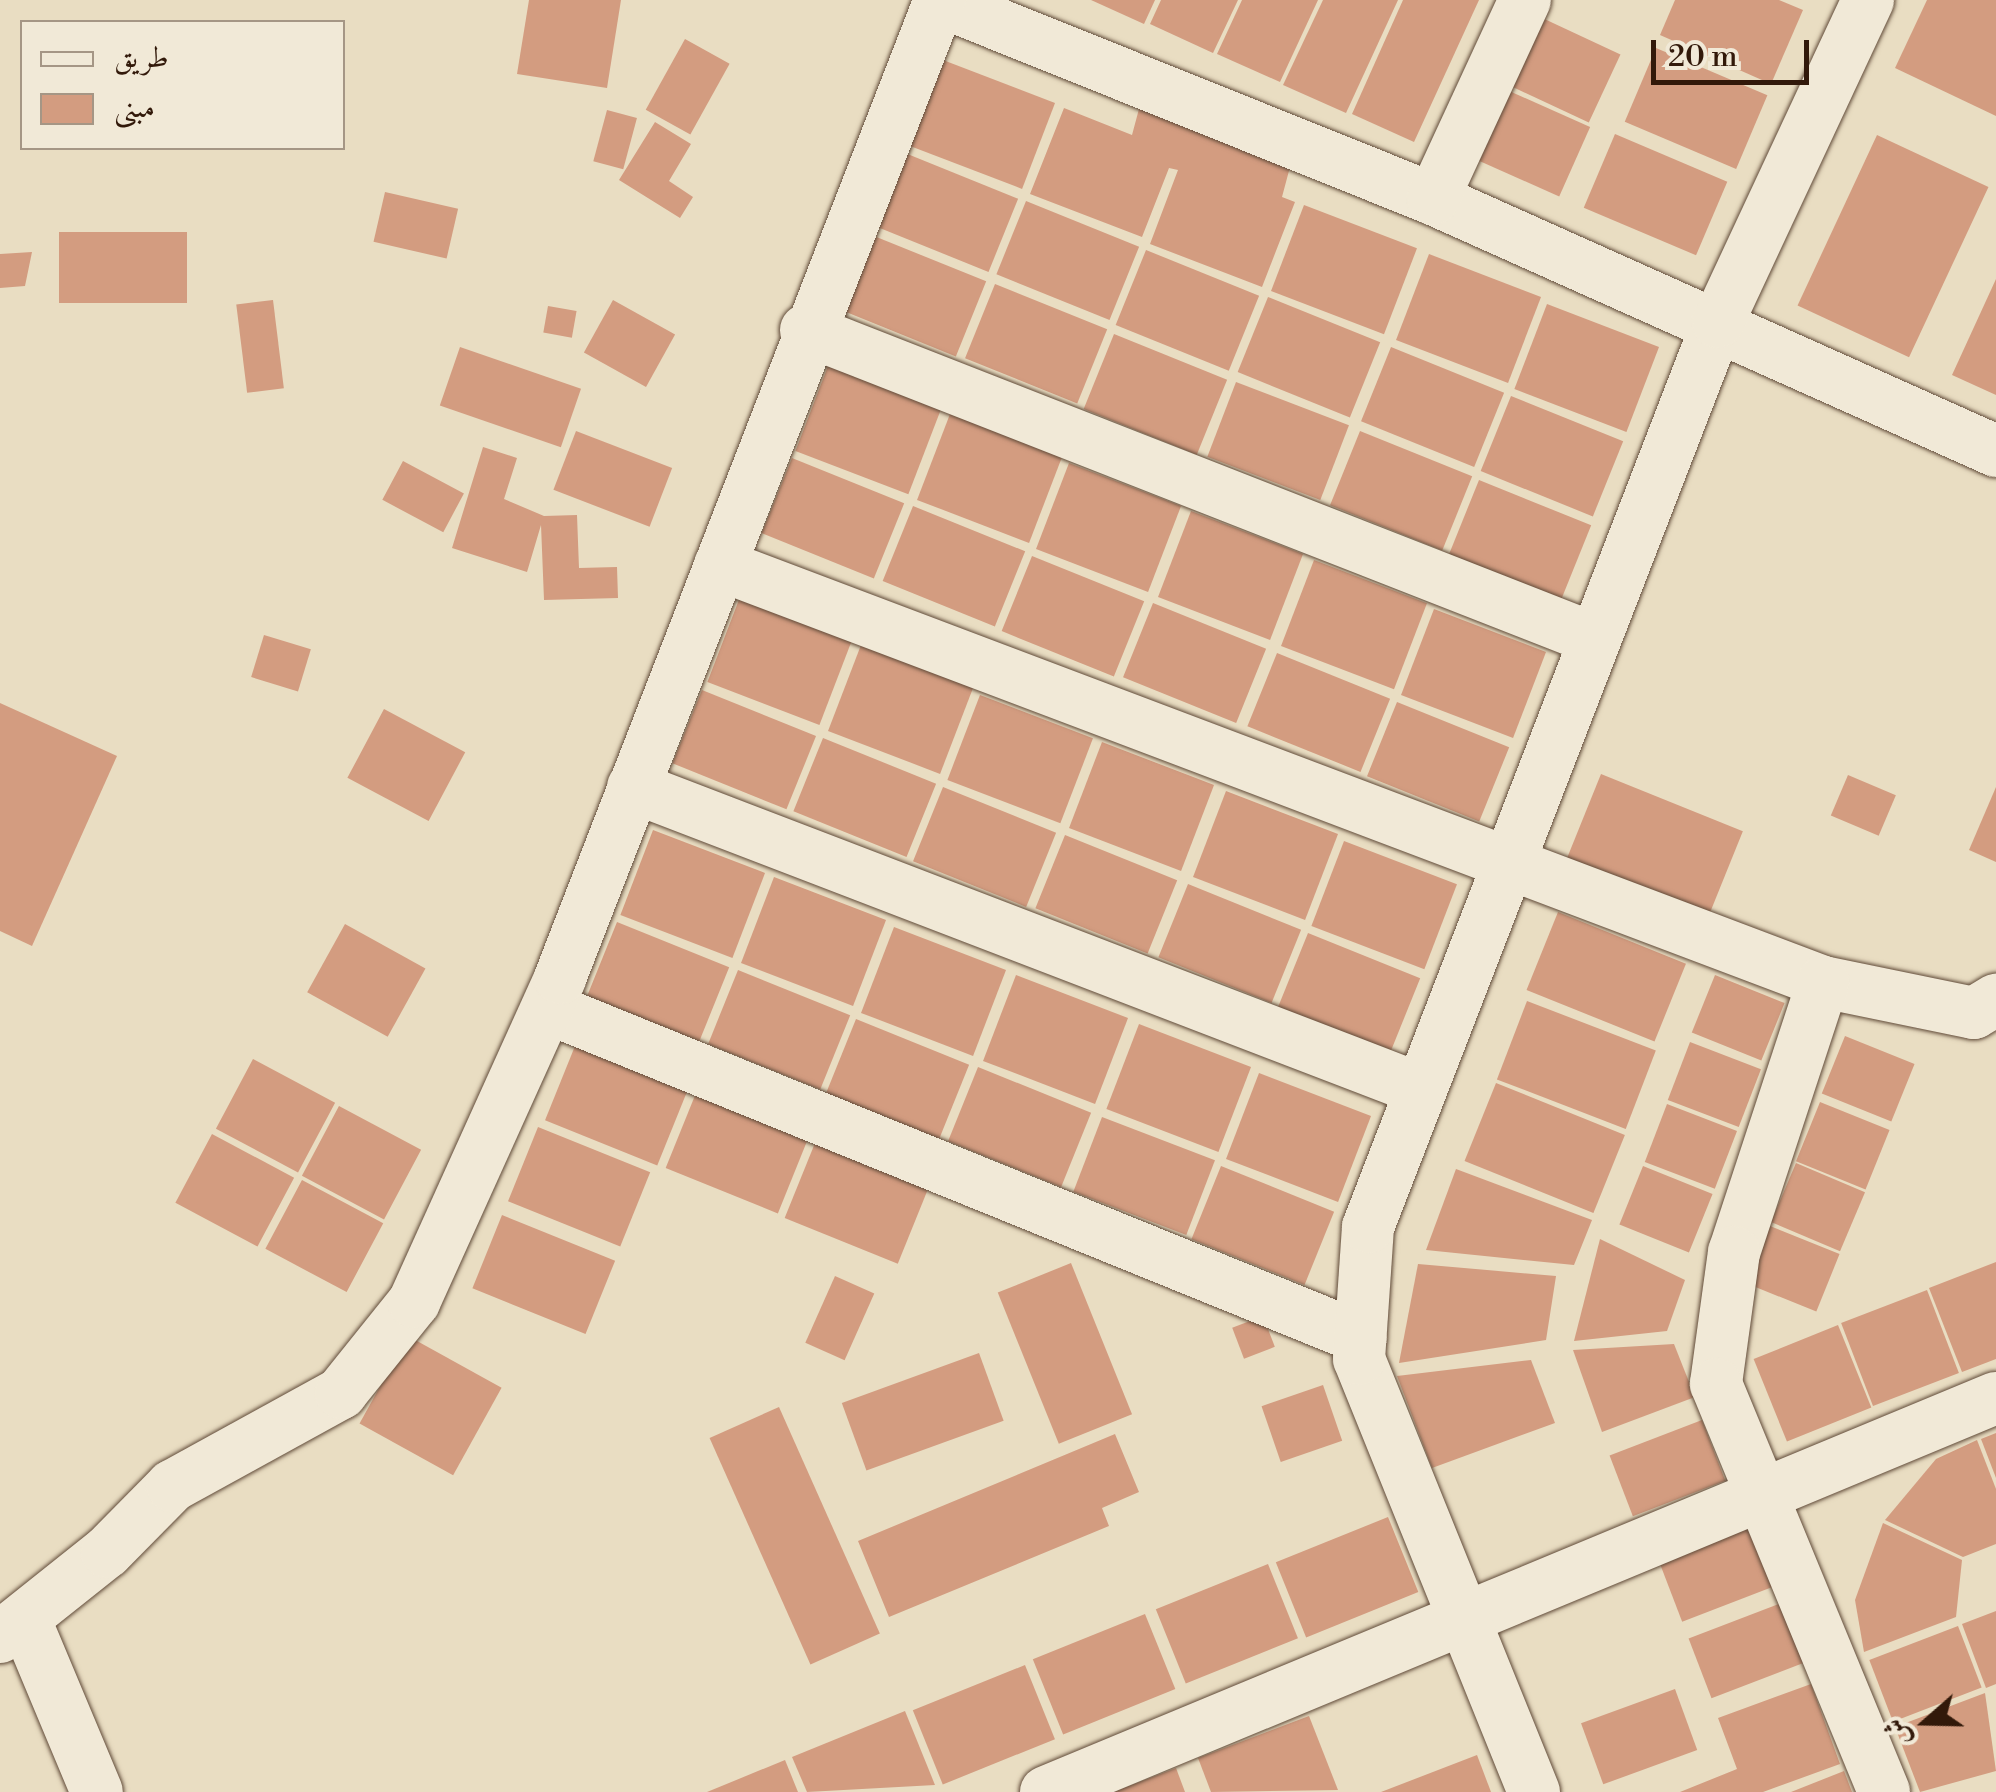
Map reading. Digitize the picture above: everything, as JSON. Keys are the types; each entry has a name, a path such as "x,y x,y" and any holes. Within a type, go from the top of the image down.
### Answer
{"street":[{"path":"96,1792 12,1628 172,1486 340,1393 376,1357 414,1302 548,1008 720,565 806,330 940,0 1433,200 1718,322 1996,450"},
{"path":"1433,200 1525,0"},
{"path":"1534,1792 1359,1359 1368,1226 1504,857 1718,322 1868,0"},
{"path":"806,330 1594,639"},
{"path":"720,565 1504,857 1823,982 1974,1013 1996,1000"},
{"path":"633,787 1417,1088"},
{"path":"1823,982 1734,1252 1716,1340 1716,1384 1884,1792"},
{"path":"548,1008 1361,1338"},
{"path":"1046,1792 1467,1622 1760,1494 1996,1398"}],"building":[{"path":"529,0 621,0 607,88 517,74"},
{"path":"1091,0 1155,0 1144,24"},
{"path":"1161,0 1238,0 1213,53 1150,24"},
{"path":"1242,0 1318,0 1280,82 1217,54"},
{"path":"1323,0 1398,0 1346,113 1283,85"},
{"path":"1403,0 1479,0 1414,142 1352,114"},
{"path":"1675,0 1779,0 1803,10 1771,84 1660,35"},
{"path":"1927,0 1996,0 1996,116 1895,68"},
{"path":"1538,16 1620,54 1589,122 1506,84"},
{"path":"685,39 730,64 690,135 646,110"},
{"path":"1656,48 1767,95 1736,169 1625,122"},
{"path":"943,60 1055,103 1022,189 910,146"},
{"path":"1507,90 1590,127 1559,196 1476,159"},
{"path":"1143,94 1298,137 1282,197 1295,202 1262,287 1150,244 1178,170 1169,168 1142,237 1030,194 1064,108 1132,135"},
{"path":"607,110 637,118 623,169 593,161"},
{"path":"655,122 691,144 669,181 693,197 680,218 619,180"},
{"path":"1615,134 1727,182 1696,255 1584,208"},
{"path":"1877,135 1988,187 1909,357 1798,305"},
{"path":"905,153 1018,199 989,272 875,226"},
{"path":"385,192 458,209 447,259 374,242"},
{"path":"1026,201 1139,247 1110,320 996,274"},
{"path":"1304,205 1417,248 1384,334 1271,291"},
{"path":"59,232 187,232 187,303 59,303"},
{"path":"874,236 986,281 956,356 844,311"},
{"path":"1146,250 1259,296 1229,371 1116,325"},
{"path":"32,252 25,286 0,288 0,254"},
{"path":"1429,254 1541,297 1508,383 1396,340"},
{"path":"1996,279 1996,395 1952,375"},
{"path":"995,284 1107,329 1077,404 965,358"},
{"path":"1268,297 1380,342 1350,417 1238,372"},
{"path":"273,300 284,388 247,393 236,305"},
{"path":"613,300 675,334 646,387 584,352"},
{"path":"1547,304 1659,347 1626,432 1514,389"},
{"path":"548,306 577,311 572,338 543,333"},
{"path":"1114,334 1227,380 1197,455 1084,409"},
{"path":"460,347 581,389 561,447 440,406"},
{"path":"1391,347 1504,393 1474,467 1361,421"},
{"path":"828,366 941,409 908,494 795,451"},
{"path":"1236,382 1349,425 1320,500 1207,457"},
{"path":"1511,396 1623,441 1593,516 1481,471"},
{"path":"950,414 1062,457 1029,543 917,500"},
{"path":"576,431 672,468 650,527 553,490"},
{"path":"1360,431 1472,476 1442,551 1330,505"},
{"path":"483,447 517,458 504,499 544,516 577,515 579,568 617,567 618,598 544,600 541,525 527,572 452,548"},
{"path":"792,458 904,503 874,578 762,533"},
{"path":"403,461 464,493 443,532 382,500"},
{"path":"1069,463 1181,506 1148,592 1036,549"},
{"path":"1479,480 1591,525 1561,600 1449,554"},
{"path":"913,506 1025,551 995,626 883,581"},
{"path":"1191,511 1303,554 1270,640 1158,597"},
{"path":"1032,556 1144,601 1114,676 1002,631"},
{"path":"1314,560 1427,603 1394,689 1281,646"},
{"path":"740,597 852,640 819,725 707,682"},
{"path":"1153,603 1266,649 1236,723 1123,677"},
{"path":"1434,609 1546,652 1513,738 1401,695"},
{"path":"264,635 311,649 298,691 251,677"},
{"path":"861,645 973,688 940,774 828,731"},
{"path":"1277,653 1390,699 1361,772 1247,726"},
{"path":"702,690 816,736 786,809 672,763"},
{"path":"980,695 1093,738 1060,823 947,780"},
{"path":"1397,702 1509,747 1479,822 1367,776"},
{"path":"0,703 117,756 32,946 0,931"},
{"path":"384,709 465,752 429,821 347,778"},
{"path":"823,738 936,784 907,857 793,811"},
{"path":"1102,742 1214,785 1181,871 1069,828"},
{"path":"1601,774 1743,831 1707,921 1565,864"},
{"path":"1848,775 1896,795 1879,836 1831,816"},
{"path":"943,787 1056,833 1026,907 913,861"},
{"path":"1996,787 1996,862 1969,850"},
{"path":"1226,791 1338,834 1305,920 1193,877"},
{"path":"653,830 765,873 732,958 620,915"},
{"path":"1065,835 1177,880 1148,954 1035,908"},
{"path":"1344,841 1457,884 1424,969 1311,926"},
{"path":"774,877 886,920 853,1006 741,963"},
{"path":"1188,884 1301,930 1272,1003 1158,957"},
{"path":"1558,912 1686,964 1654,1042 1527,990"},
{"path":"617,922 729,967 699,1042 587,996"},
{"path":"345,924 425,969 388,1037 307,992"},
{"path":"894,927 1006,970 973,1056 861,1013"},
{"path":"1308,933 1420,978 1390,1053 1278,1008"},
{"path":"738,970 850,1015 820,1090 708,1044"},
{"path":"1016,975 1128,1018 1095,1104 983,1061"},
{"path":"1715,975 1785,1003 1761,1061 1692,1032"},
{"path":"1527,1001 1656,1050 1626,1129 1497,1079"},
{"path":"856,1019 969,1065 939,1139 826,1093"},
{"path":"1139,1024 1251,1067 1218,1152 1106,1109"},
{"path":"1845,1036 1915,1064 1891,1122 1822,1093"},
{"path":"1690,1042 1761,1069 1739,1127 1668,1100"},
{"path":"575,1046 687,1091 657,1166 545,1120"},
{"path":"253,1059 335,1103 298,1172 216,1129"},
{"path":"978,1067 1091,1113 1061,1187 948,1141"},
{"path":"1259,1073 1371,1116 1338,1202 1226,1159"},
{"path":"1496,1083 1625,1135 1593,1213 1465,1161"},
{"path":"696,1093 808,1138 778,1213 666,1168"},
{"path":"1820,1102 1890,1130 1866,1189 1796,1161"},
{"path":"1667,1104 1737,1131 1715,1189 1645,1162"},
{"path":"339,1106 421,1150 384,1219 302,1176"},
{"path":"1102,1117 1215,1160 1186,1235 1073,1192"},
{"path":"538,1127 650,1172 620,1247 508,1201"},
{"path":"212,1134 294,1178 257,1247 175,1203"},
{"path":"815,1143 928,1189 898,1264 785,1218"},
{"path":"1796,1163 1865,1192 1840,1251 1771,1222"},
{"path":"1221,1166 1334,1212 1305,1285 1191,1239"},
{"path":"1643,1166 1713,1194 1689,1253 1619,1224"},
{"path":"1456,1169 1592,1220 1574,1265 1426,1250"},
{"path":"302,1180 383,1223 347,1292 265,1249"},
{"path":"502,1215 615,1261 586,1334 472,1288"},
{"path":"1770,1226 1840,1254 1816,1312 1747,1283"},
{"path":"1600,1239 1685,1280 1667,1331 1574,1341"},
{"path":"1996,1262 1996,1359 1962,1372 1929,1288"},
{"path":"1071,1263 1132,1414 1059,1444 998,1293"},
{"path":"1418,1264 1556,1276 1546,1340 1399,1363"},
{"path":"835,1276 874,1293 845,1360 805,1343"},
{"path":"1927,1290 1959,1373 1873,1406 1841,1323"},
{"path":"1263,1316 1275,1347 1244,1359 1232,1328"},
{"path":"1838,1325 1871,1408 1787,1442 1754,1359"},
{"path":"408,1336 502,1388 453,1475 360,1423"},
{"path":"1674,1344 1695,1397 1602,1432 1573,1350"},
{"path":"979,1353 1004,1421 866,1471 842,1403"},
{"path":"1531,1360 1555,1423 1432,1468 1397,1376"},
{"path":"1323,1385 1342,1441 1281,1462 1262,1406"},
{"path":"779,1407 880,1634 810,1664 710,1438"},
{"path":"1702,1420 1725,1481 1633,1516 1610,1455"},
{"path":"1996,1433 1996,1478 1981,1439"},
{"path":"1115,1434 1139,1492 1102,1508 1109,1526 889,1617 858,1541"},
{"path":"1977,1440 1996,1489 1996,1544 1963,1557 1885,1520 1936,1459"},
{"path":"1388,1517 1418,1592 1306,1637 1276,1562"},
{"path":"1883,1523 1962,1560 1956,1617 1864,1652 1855,1600"},
{"path":"1750,1525 1774,1587 1682,1622 1659,1560"},
{"path":"1268,1564 1298,1638 1186,1684 1156,1609"},
{"path":"1781,1603 1804,1663 1712,1698 1689,1638"},
{"path":"1996,1611 1996,1684 1986,1688 1962,1624"},
{"path":"1145,1614 1175,1689 1063,1734 1033,1659"},
{"path":"1958,1626 1982,1688 1893,1722 1869,1660"},
{"path":"1025,1665 1055,1739 943,1785 913,1710"},
{"path":"1811,1684 1840,1764 1763,1792 1680,1792 1737,1769 1718,1718"},
{"path":"1675,1689 1697,1750 1603,1784 1581,1723"},
{"path":"1985,1693 1996,1771 1920,1792 1895,1727"},
{"path":"905,1711 935,1785 807,1792 792,1757"},
{"path":"1309,1716 1338,1790 1211,1792 1198,1758"},
{"path":"1477,1755 1491,1792 1381,1792"},
{"path":"785,1760 798,1792 707,1792"},
{"path":"1176,1768 1185,1792 1113,1792"},
{"path":"1844,1771 1852,1792 1791,1792"}]}
